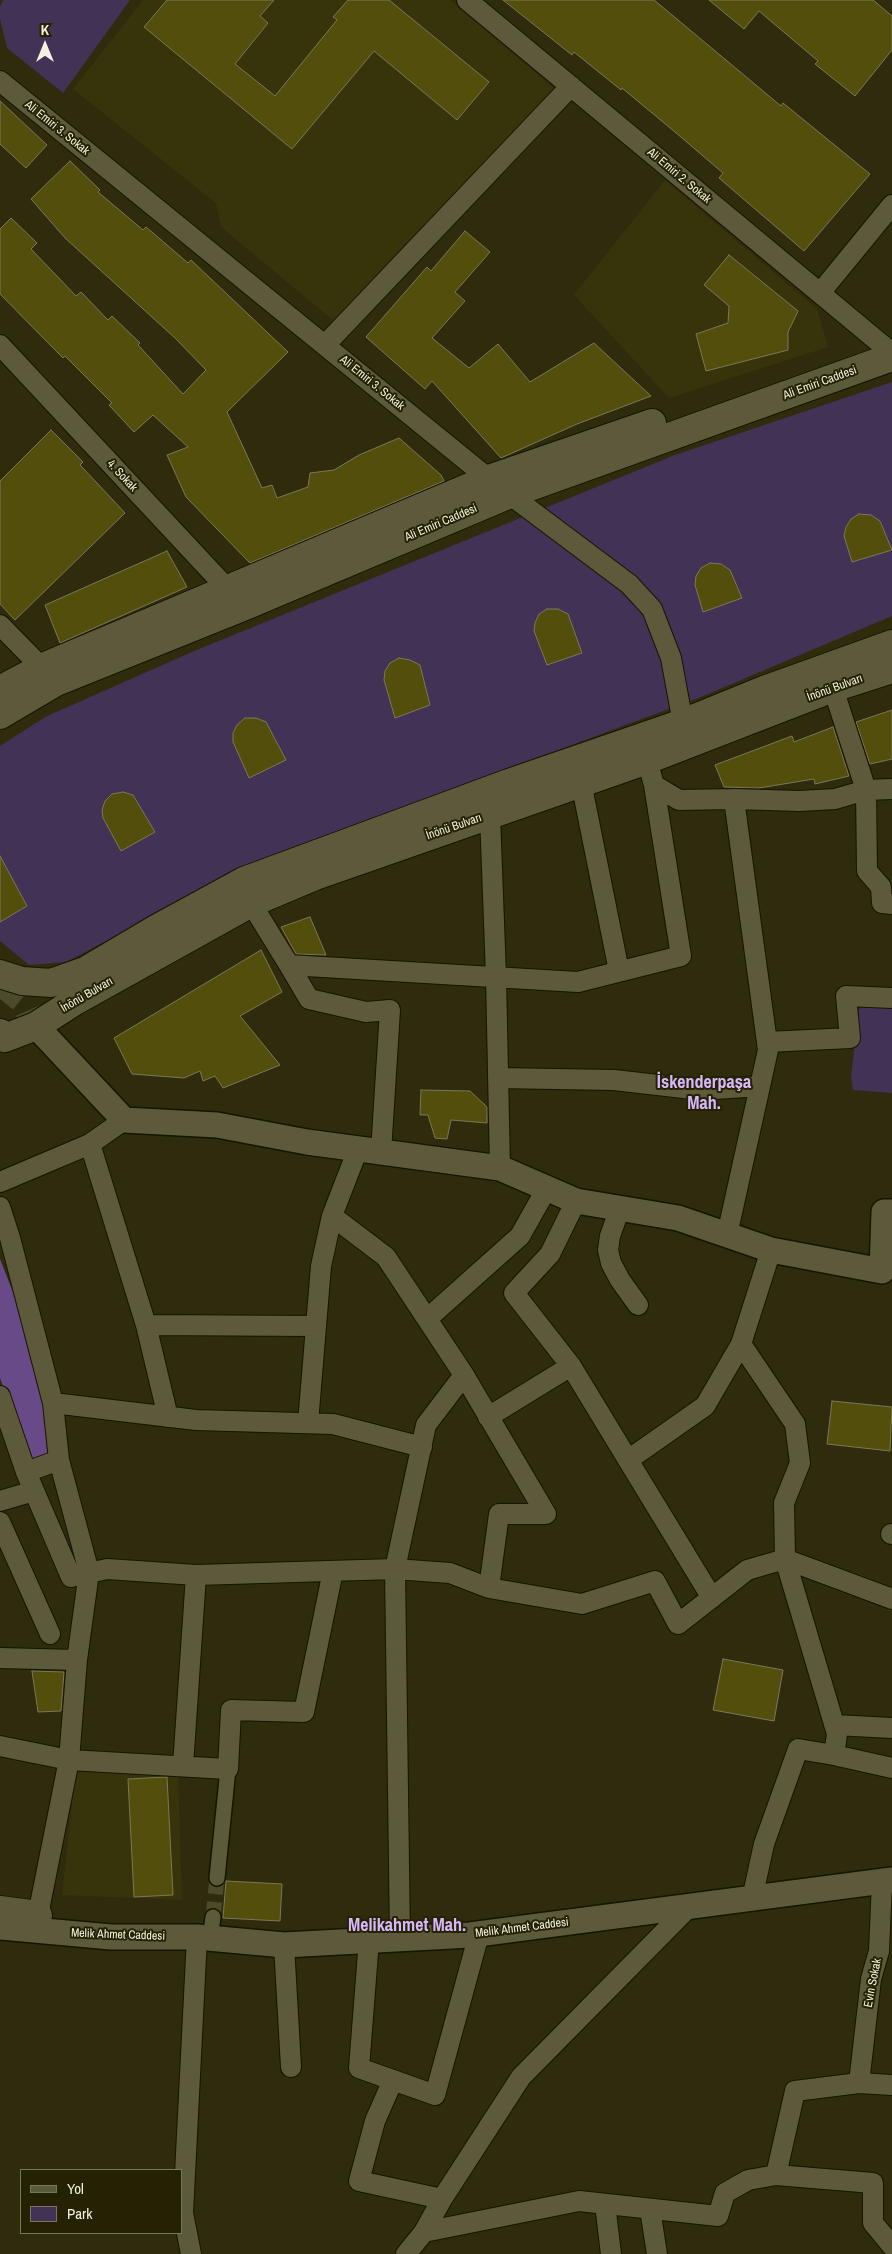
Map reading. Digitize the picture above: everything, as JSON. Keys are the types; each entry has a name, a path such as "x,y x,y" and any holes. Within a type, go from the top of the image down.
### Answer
{"main road":[{"name":"Ali Emiri Caddesi","path":"0,715 48,675 499,487 889,348"},
{"path":"0,974 22,981 50,983 84,971 156,929 244,882 494,788 682,723 764,690 892,644"},
{"name":"İnönü Bulvarı","path":"2,1038 36,1026 75,1001 251,903 315,876 581,782 650,772 833,688 892,669"},
{"path":"0,690 48,675"},
{"path":"0,1910 35,1923"}],"street":[{"name":"Ali Emiri 2. Sokak","path":"467,0 889,348"},
{"name":"Ali Emiri 3. Sokak","path":"0,81 499,487 629,584 652,609 670,658 682,723"},
{"path":"325,345 571,86"},
{"path":"820,293 892,205"},
{"name":"4. Sokak","path":"0,345 236,598"},
{"path":"0,625 48,675"},
{"path":"833,688 866,790 866,871 881,887 882,903 892,904"},
{"path":"650,772 679,800 835,799 866,790 892,788"},
{"path":"289,965 578,982 681,956 650,772"},
{"path":"581,782 618,971"},
{"path":"727,1235 768,1050 734,799"},
{"path":"490,815 500,1168"},
{"path":"251,903 309,999 366,1012 390,1010 369,1150 332,1216 321,1266 308,1423"},
{"path":"767,1042 850,1038 846,996 892,998"},
{"path":"36,1026 124,1120"},
{"path":"498,1078 614,1080 701,1090 760,1086"},
{"path":"0,1182 90,1144 124,1120 218,1125 369,1150 500,1168 576,1200 678,1218 771,1250 882,1271 884,1212 892,1212"},
{"path":"90,1144 146,1325 168,1417"},
{"path":"427,1319 520,1236 547,1188"},
{"path":"576,1200 550,1254 514,1293 571,1366 712,1598"},
{"path":"0,1207 10,1238 53,1402 59,1460 89,1572 77,1660 69,1760 35,1923"},
{"path":"620,1208 610,1236 608,1250 611,1263 620,1280 638,1306"},
{"path":"332,1216 386,1257 464,1375 546,1514 498,1514 489,1588"},
{"path":"628,1460 705,1406 741,1344 771,1250"},
{"path":"146,1325 316,1326"},
{"path":"741,1344 795,1424 800,1463 784,1503 785,1559 835,1725 837,1734 834,1755"},
{"path":"488,1417 571,1366"},
{"path":"400,1939 395,1569 426,1425 464,1375"},
{"path":"0,1396 26,1472 71,1577 107,1569 196,1575 395,1569 450,1573 489,1588 582,1604 655,1581 678,1624 747,1570 785,1559 892,1599"},
{"path":"53,1402 196,1420 333,1424 422,1447"},
{"path":"26,1472 59,1460"},
{"path":"0,1501 34,1491"},
{"path":"0,1522 50,1634"},
{"path":"217,1878 228,1769 231,1710 304,1712 334,1571"},
{"path":"183,1766 196,1575"},
{"path":"2,1654 77,1660"},
{"path":"835,1725 892,1728"},
{"path":"0,1746 69,1760 228,1769"},
{"path":"752,1899 764,1844 798,1749 892,1768"},
{"name":"Melik Ahmet Caddesi","path":"0,1927 35,1923 111,1937 207,1930 284,1945 400,1939 479,1934 887,1881"},
{"name":"Evin Sokak","path":"859,2083 871,1979 879,1951 887,1881"},
{"path":"406,2254 424,2232 442,2199 521,2077 689,1907"},
{"path":"191,2254 183,2213 207,1930"},
{"path":"369,1940 359,2068 435,2095 479,1934"},
{"path":"284,1945 290,2067"},
{"path":"393,2080 375,2121 359,2181 442,2199"},
{"path":"776,2175 795,2091 859,2083 892,2085"},
{"path":"424,2232 579,2201 718,2216 725,2193 748,2180 776,2175 873,2183 873,2223 892,2246"},
{"path":"605,2204 611,2254"},
{"path":"650,2209 657,2254"}],"shaded area":[{"path":"143,0 450,0 555,89 335,322 221,227 216,203 73,89"},
{"path":"665,180 817,309 828,347 669,398 574,295"},
{"path":"0,1259 18,1305 46,1407 51,1455 29,1461 0,1378"},
{"path":"76,1767 178,1773 182,1900 62,1895"}],"green space":[{"path":"3,0 130,0 63,93 7,48 0,19 0,7"},
{"path":"892,382 892,616 701,697 262,860 66,962 29,965 0,941 0,746 45,717 194,651 675,455"},
{"path":"867,1005 892,1005 892,1093 853,1090 851,1077 859,1009"}],"building":[{"path":"167,0 274,0 260,16 268,23 235,64 275,96 337,20 333,17 348,0 389,0 489,82 457,120 374,51 292,149 144,27"},
{"path":"503,0 654,0 781,106 783,103 870,174 804,251 719,178 723,173 675,132 622,88 621,90 574,52 572,55"},
{"path":"709,0 873,0 892,16 892,50 855,96 815,64 818,61 759,11 744,29"},
{"path":"0,101 47,145 26,168 0,144"},
{"path":"70,161 100,190 98,192 143,230 146,227 188,263 191,260 288,352 227,412 262,488 272,485 277,498 308,487 310,473 334,470 359,455 399,438 441,475 444,481 250,563 186,497 167,455 188,447 153,415 134,432 109,405 112,403 65,356 63,358 0,294 0,229 11,218 37,243 31,249 76,296 81,292 108,320 112,316 140,343 138,345 183,394 206,370 175,338 65,238 31,199"},
{"path":"465,231 490,252 455,292 465,301 432,338 469,368 498,344 530,382 594,343 651,396 577,424 501,458 432,381 425,389 366,337 427,267 431,271"},
{"path":"729,255 798,311 788,332 788,350 706,371 696,334 728,323 729,306 704,285"},
{"path":"51,430 83,462 80,465 125,513 15,620 0,604 0,481"},
{"path":"859,514 871,515 880,521 892,550 852,562 844,536 846,527 851,519"},
{"path":"167,551 187,587 60,643 45,605"},
{"path":"710,563 721,564 730,570 742,598 703,612 695,585 696,576 701,568"},
{"path":"547,609 558,609 568,614 582,653 547,665 534,631 539,614"},
{"path":"399,658 410,660 420,665 430,705 395,718 384,680 385,671 390,663"},
{"path":"892,710 892,759 870,764 856,722"},
{"path":"245,718 256,718 266,722 286,760 249,778 233,742 233,733 237,725"},
{"path":"833,727 849,776 815,784 814,779 759,788 724,787 715,765 792,736 794,742"},
{"path":"123,792 133,795 155,832 121,851 103,818 102,810 105,801 112,794"},
{"path":"0,856 27,906 0,922"},
{"path":"310,917 326,955 296,954 281,927"},
{"path":"261,950 282,992 240,1016 280,1065 223,1088 215,1076 203,1081 200,1071 184,1078 132,1074 114,1038"},
{"path":"421,1090 470,1091 487,1107 487,1123 451,1120 447,1139 435,1138 428,1115 420,1115"},
{"path":"832,1401 892,1407 890,1451 827,1444"},
{"path":"723,1659 783,1670 774,1721 713,1710"},
{"path":"32,1671 64,1672 61,1711 38,1712"},
{"path":"167,1777 173,1895 134,1897 128,1779"},
{"path":"226,1881 282,1884 280,1921 223,1918"}],"tunnel":[{"path":"0,981 25,1001 36,1026"},
{"path":"213,1917 217,1878"}],"district":[{"name":"İskenderpaşa Mah.","path":"704,1093"},
{"name":"Melikahmet Mah.","path":"407,1926"}]}
